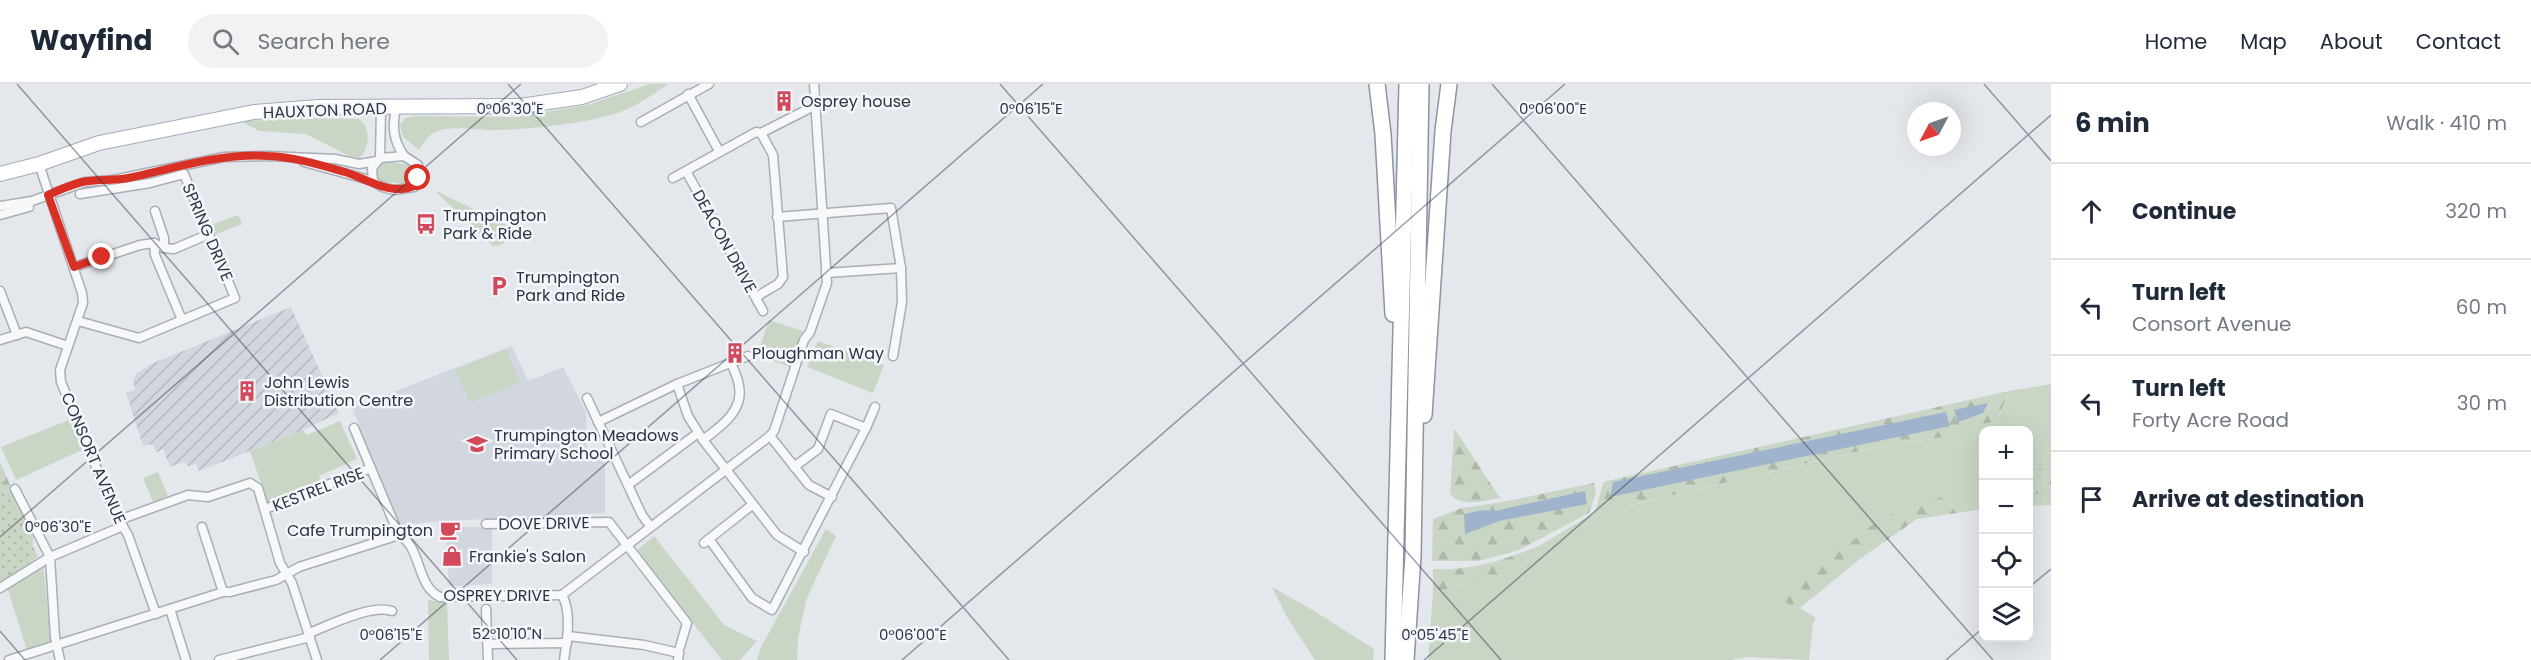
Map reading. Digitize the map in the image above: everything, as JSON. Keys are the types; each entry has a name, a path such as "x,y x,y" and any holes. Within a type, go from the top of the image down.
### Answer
{"highway":[{"path":"1377,84 1383,134 1394,343 1401,389"},
{"path":"1393,660 1407,84"},
{"path":"1406,660 1413,556 1421,84"},
{"path":"1415,452 1424,419 1449,84"}],"main road":[{"name":"HAUXTON ROAD","path":"0,174 39,164 99,143 254,112 319,107 520,106 582,97 620,84"}],"street":[{"path":"641,122 709,84"},
{"path":"814,84 826,289 810,332 804,340 796,362 796,370 770,436 809,485 832,497"},
{"path":"688,94 719,151"},
{"name":"DEACON DRIVE","path":"672,178 756,132 761,133 814,106"},
{"path":"373,182 372,168 378,159 381,108"},
{"path":"292,158 394,190 414,186 418,178 418,165 404,156 396,144 393,122 396,108"},
{"path":"756,297 778,284 783,277 772,155 761,133"},
{"path":"0,206 32,201 85,182 113,180 204,161 243,156 334,159 359,164 404,156"},
{"name":"CONSORT AVENUE","path":"39,164 82,293 83,303 78,321 60,370 61,382 121,523 156,614"},
{"name":"DEACON DRIVE","path":"686,171 763,311"},
{"name":"SPRING DRIVE","path":"78,321 139,338 235,298 184,174 150,183 80,194"},
{"path":"0,215 28,207"},
{"path":"777,218 891,208 901,268 902,302 893,356"},
{"path":"155,211 164,238 164,248"},
{"path":"74,267 140,245 154,243 164,248 174,249 209,234"},
{"path":"154,243 155,255 182,320"},
{"path":"826,273 901,268"},
{"path":"0,291 17,335"},
{"path":"0,340 26,332 68,346"},
{"path":"598,422 677,384 748,356"},
{"path":"628,485 731,417 740,387 731,363"},
{"path":"677,384 700,436 752,505 782,540 804,552"},
{"path":"587,398 642,515 650,526"},
{"path":"752,505 706,541 752,598 772,610 832,497 875,407"},
{"path":"795,467 818,449 831,414 866,428"},
{"name":"KESTREL RISE","path":"354,428 399,534"},
{"name":"OSPREY DRIVE","path":"399,534 408,539 430,590 440,597 562,595 770,436"},
{"name":"KESTREL RISE","path":"265,509 371,468"},
{"path":"0,588 50,557 121,523 188,495 208,497 250,483 258,488 280,563 292,583 317,660"},
{"path":"15,489 50,557 56,646 60,660"},
{"name":"DOVE DRIVE","path":"486,524 609,522 626,545"},
{"path":"202,527 223,592"},
{"path":"9,660 223,592 276,580 286,574 399,534"},
{"path":"626,545 687,623 680,646"},
{"path":"562,595 566,601 567,640 564,660"},
{"path":"170,609 186,660"},
{"path":"219,660 310,635 358,615 385,609 392,610"},
{"path":"486,609 488,660"},
{"path":"488,644 567,640 644,645 679,653 678,660"}],"shaded area":[{"path":"291,307 339,413 303,430 199,471 196,464 188,466 184,462 170,467 163,449 157,452 152,444 143,446 126,393 135,390 133,381 136,374 151,364"},
{"name":"Trumpington Meadows Primary School","path":"512,346 528,381 563,367 586,412 587,455 605,459 605,513 429,522 400,526 352,408"},
{"path":"446,527 492,527 492,584 449,586"}],"green space":[{"path":"650,84 668,84 636,105 612,115 580,122 528,128 444,129 429,136 419,150 403,137 400,125 405,118 415,116 514,117 587,105"},
{"path":"309,118 359,119 366,127 368,138 363,154 360,158 349,156 306,134 259,131 241,121"},
{"path":"388,162 411,165 415,170 415,178 409,183 384,183 378,178 377,171 381,164"},
{"path":"434,190 505,224 510,232 506,241 493,246"},
{"path":"238,215 242,224 214,235 209,226"},
{"path":"769,320 803,331 790,367 757,355"},
{"path":"818,341 884,365 873,393 807,367"},
{"path":"506,349 520,382 470,403 455,370"},
{"path":"2051,384 2051,466 2033,470 2033,426 1979,426 1979,481 1972,482 1979,510 1957,513 1942,497 1919,506 1792,607 1800,608 1816,618 1813,623 1809,660 1747,657 1731,660 1428,660 1433,593 1506,574 1539,554 1539,546 1595,512 1603,483 1607,481 1604,505 1607,511 1873,448 1956,435 1972,426 1997,421 2009,391"},
{"path":"2009,391 1997,421 1972,426 1956,435 1872,448 1606,511 1604,505 1607,481"},
{"path":"69,420 82,450 16,480 1,447"},
{"path":"340,421 357,459 319,476 321,484 268,504 250,451 303,430 307,435"},
{"path":"1454,430 1500,498 1467,502 1460,501 1450,494"},
{"path":"0,462 33,537 31,565 0,588"},
{"path":"2051,466 2051,492 2033,494 2033,470"},
{"path":"158,472 168,496 153,502 143,478"},
{"path":"0,476 38,557 0,580"},
{"path":"1979,481 1979,510 1971,482"},
{"path":"1594,483 1596,493 1589,513 1519,550 1479,561 1432,561 1433,519 1462,508"},
{"path":"2051,492 2051,505 2033,506 2033,494"},
{"path":"1942,497 1957,513 1917,519 1861,558 1800,608 1792,607 1786,602 1787,593 1882,517"},
{"path":"826,529 836,536 806,600 798,638 797,660 757,660 761,647"},
{"path":"654,536 724,625 757,641 740,660 722,660 636,551"},
{"path":"1539,546 1539,554 1506,574 1433,593 1433,569 1474,566 1513,556"},
{"path":"43,563 51,642 27,650 7,587"},
{"path":"1272,587 1374,649 1373,660 1315,660 1287,617"},
{"path":"428,600 447,603 449,660 429,660"}],"water":[{"path":"1988,403 1983,413 1958,422 1954,410"},
{"path":"1946,412 1950,426 1610,497 1613,482"},
{"path":"1585,491 1587,504 1499,521 1465,534 1464,514 1483,510 1495,511"}],"place":[{"name":"Osprey house","path":"784,101"},
{"name":"Trumpington Park & Ride","path":"426,224"},
{"name":"Trumpington Park and Ride","path":"499,286"},
{"name":"Ploughman Way","path":"735,353"},
{"name":"John Lewis Distribution Centre","path":"247,391"},
{"name":"Trumpington Meadows Primary School","path":"477,444"},
{"name":"Cafe Trumpington","path":"450,530"},
{"name":"Frankie's Salon","path":"452,556"}],"route":[{"path":"102,257 74,267 48,195 85,182 113,180 224,157 243,156 292,158 394,190 414,186 418,178"}]}
